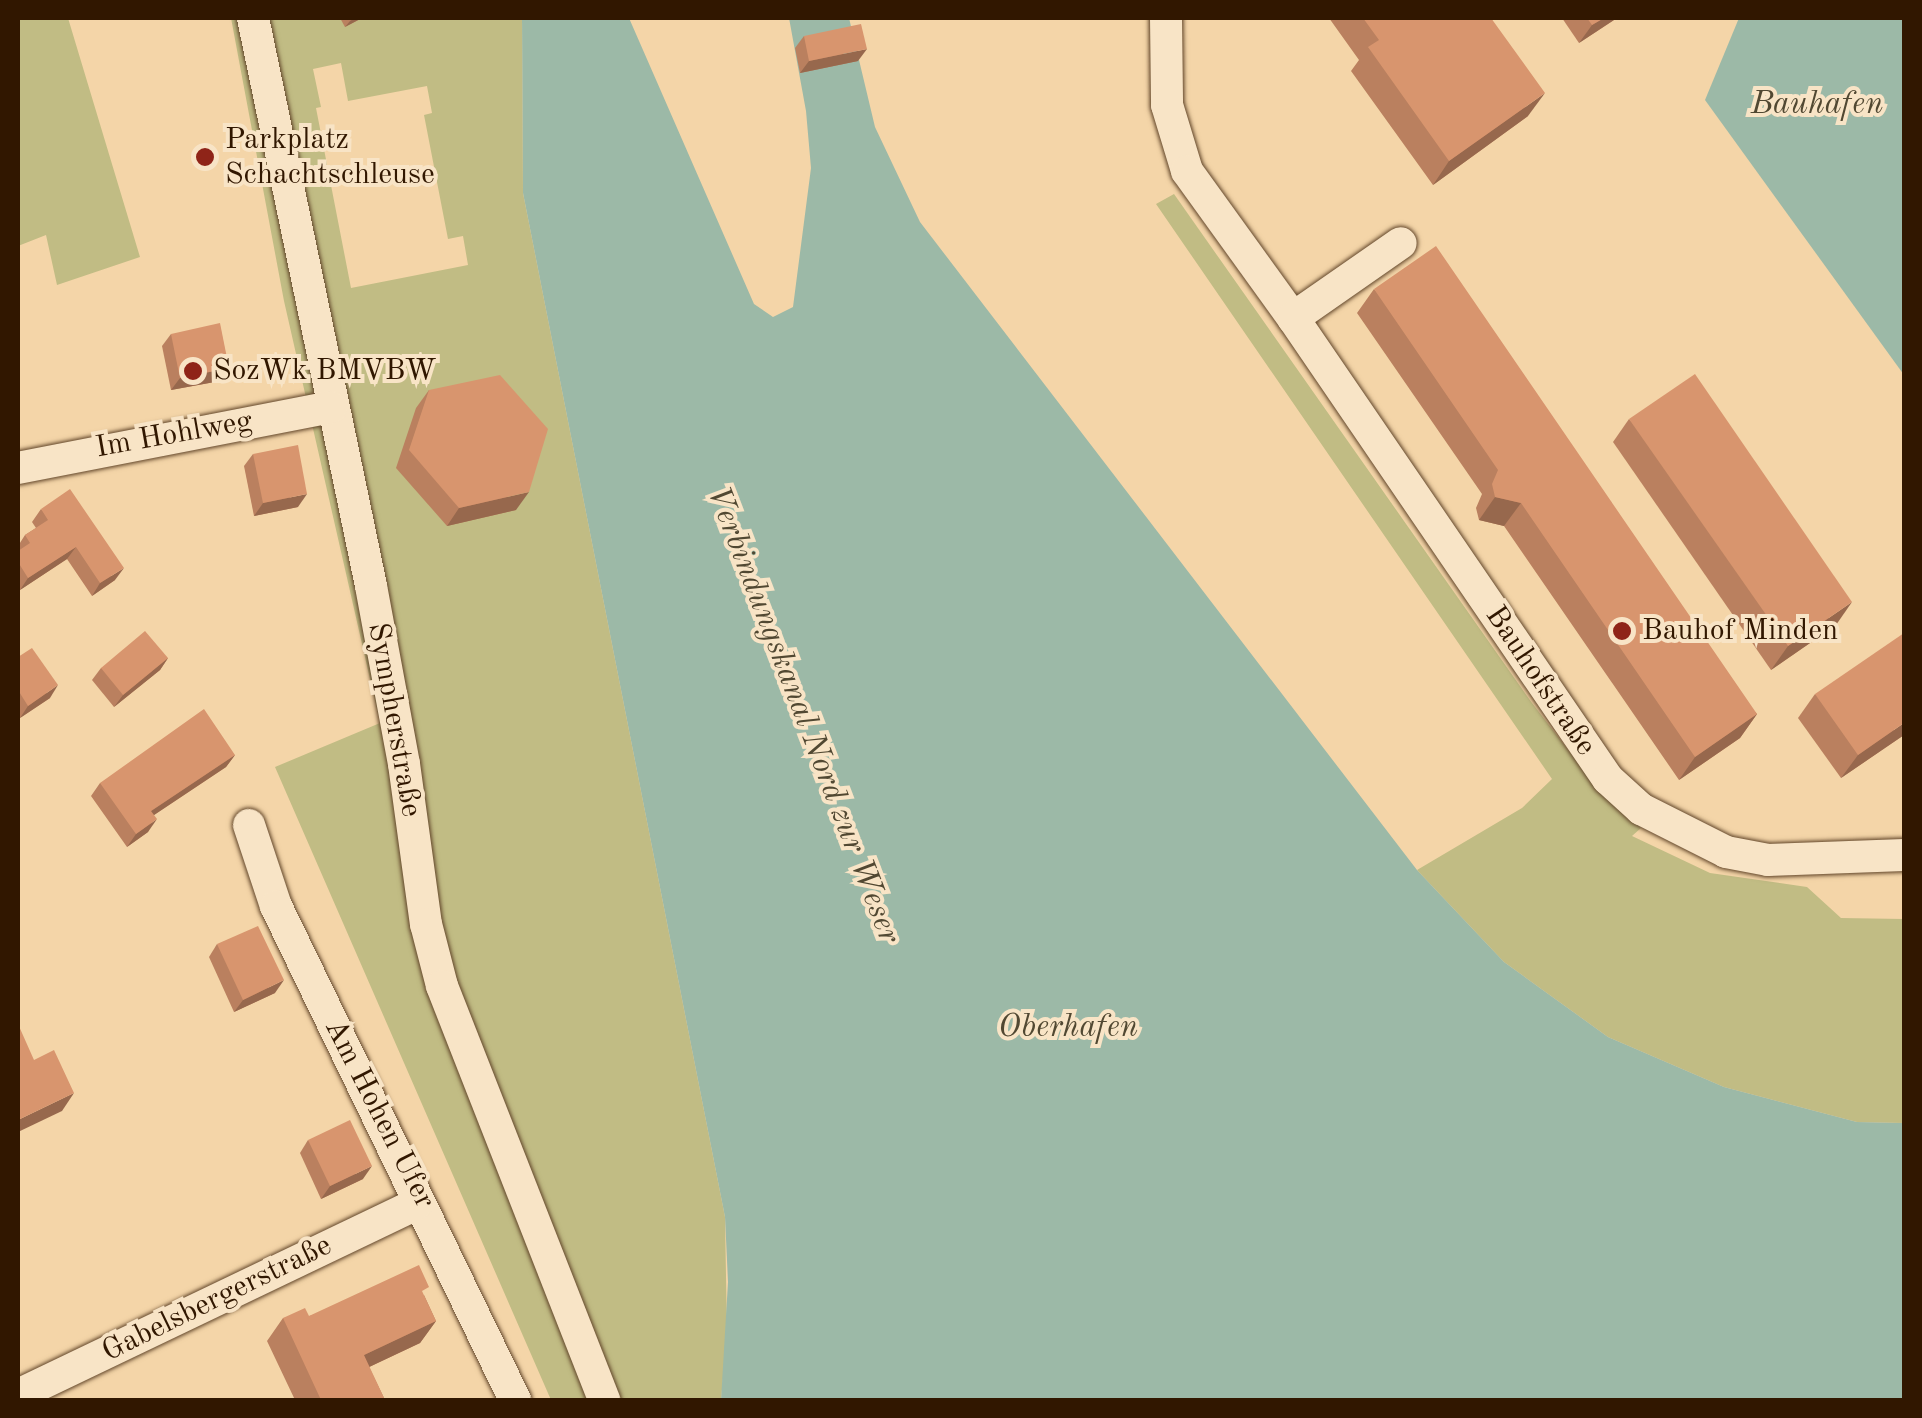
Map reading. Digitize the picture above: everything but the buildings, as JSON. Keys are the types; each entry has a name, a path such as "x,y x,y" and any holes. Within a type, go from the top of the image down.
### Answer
{"street":[{"name":"Sympherstraße","path":"253,18 404,764 426,924 442,986 604,1400"},
{"name":"Bauhofstraße","path":"1166,18 1167,105 1187,171 1293,318 1608,779 1641,809 1726,852 1768,860 1904,855"},
{"path":"1293,318 1401,243"},
{"name":"Im Hohlweg","path":"18,468 331,407"},
{"name":"Am Hohen Ufer","path":"248,825 276,906 417,1204 430,1215 515,1400"},
{"name":"Gabelsbergerstraße","path":"18,1396 417,1204"}],"shaded area":[{"path":"18,18 68,18 140,257 57,285 46,235 18,246"},
{"path":"231,18 522,18 523,193 725,1217 727,1334 721,1400 551,1400 275,767 380,723 284,301","holes":["341,63 348,101 427,86 432,113 424,115 448,239 463,236 468,265 351,288 316,108 321,107 313,69"]},
{"path":"1174,194 1532,703 1599,790 1641,828 1632,836 1710,873 1807,887 1841,918 1904,919 1904,1123 1857,1122 1724,1087 1608,1037 1504,962 1417,870 1522,808 1552,779 1156,204"}],"water":[{"name":"Oberhafen","path":"522,18 629,18 754,304 773,317 793,307 811,168 806,111 789,18 849,18 875,127 920,222 1417,870 1504,962 1608,1037 1724,1087 1857,1122 1904,1123 1904,1400 721,1400 728,1282 725,1217 523,193"},
{"name":"Bauhafen","path":"1739,18 1904,18 1904,375 1705,100"}],"place":[{"name":"Parkplatz Schachtschleuse","path":"205,157"},
{"name":"SozWk BMVBW","path":"193,371"},
{"name":"Bauhof Minden","path":"1622,631"}],"water label":[{"name":"Verbindungskanal Nord zur Weser","path":"802,715"}]}
